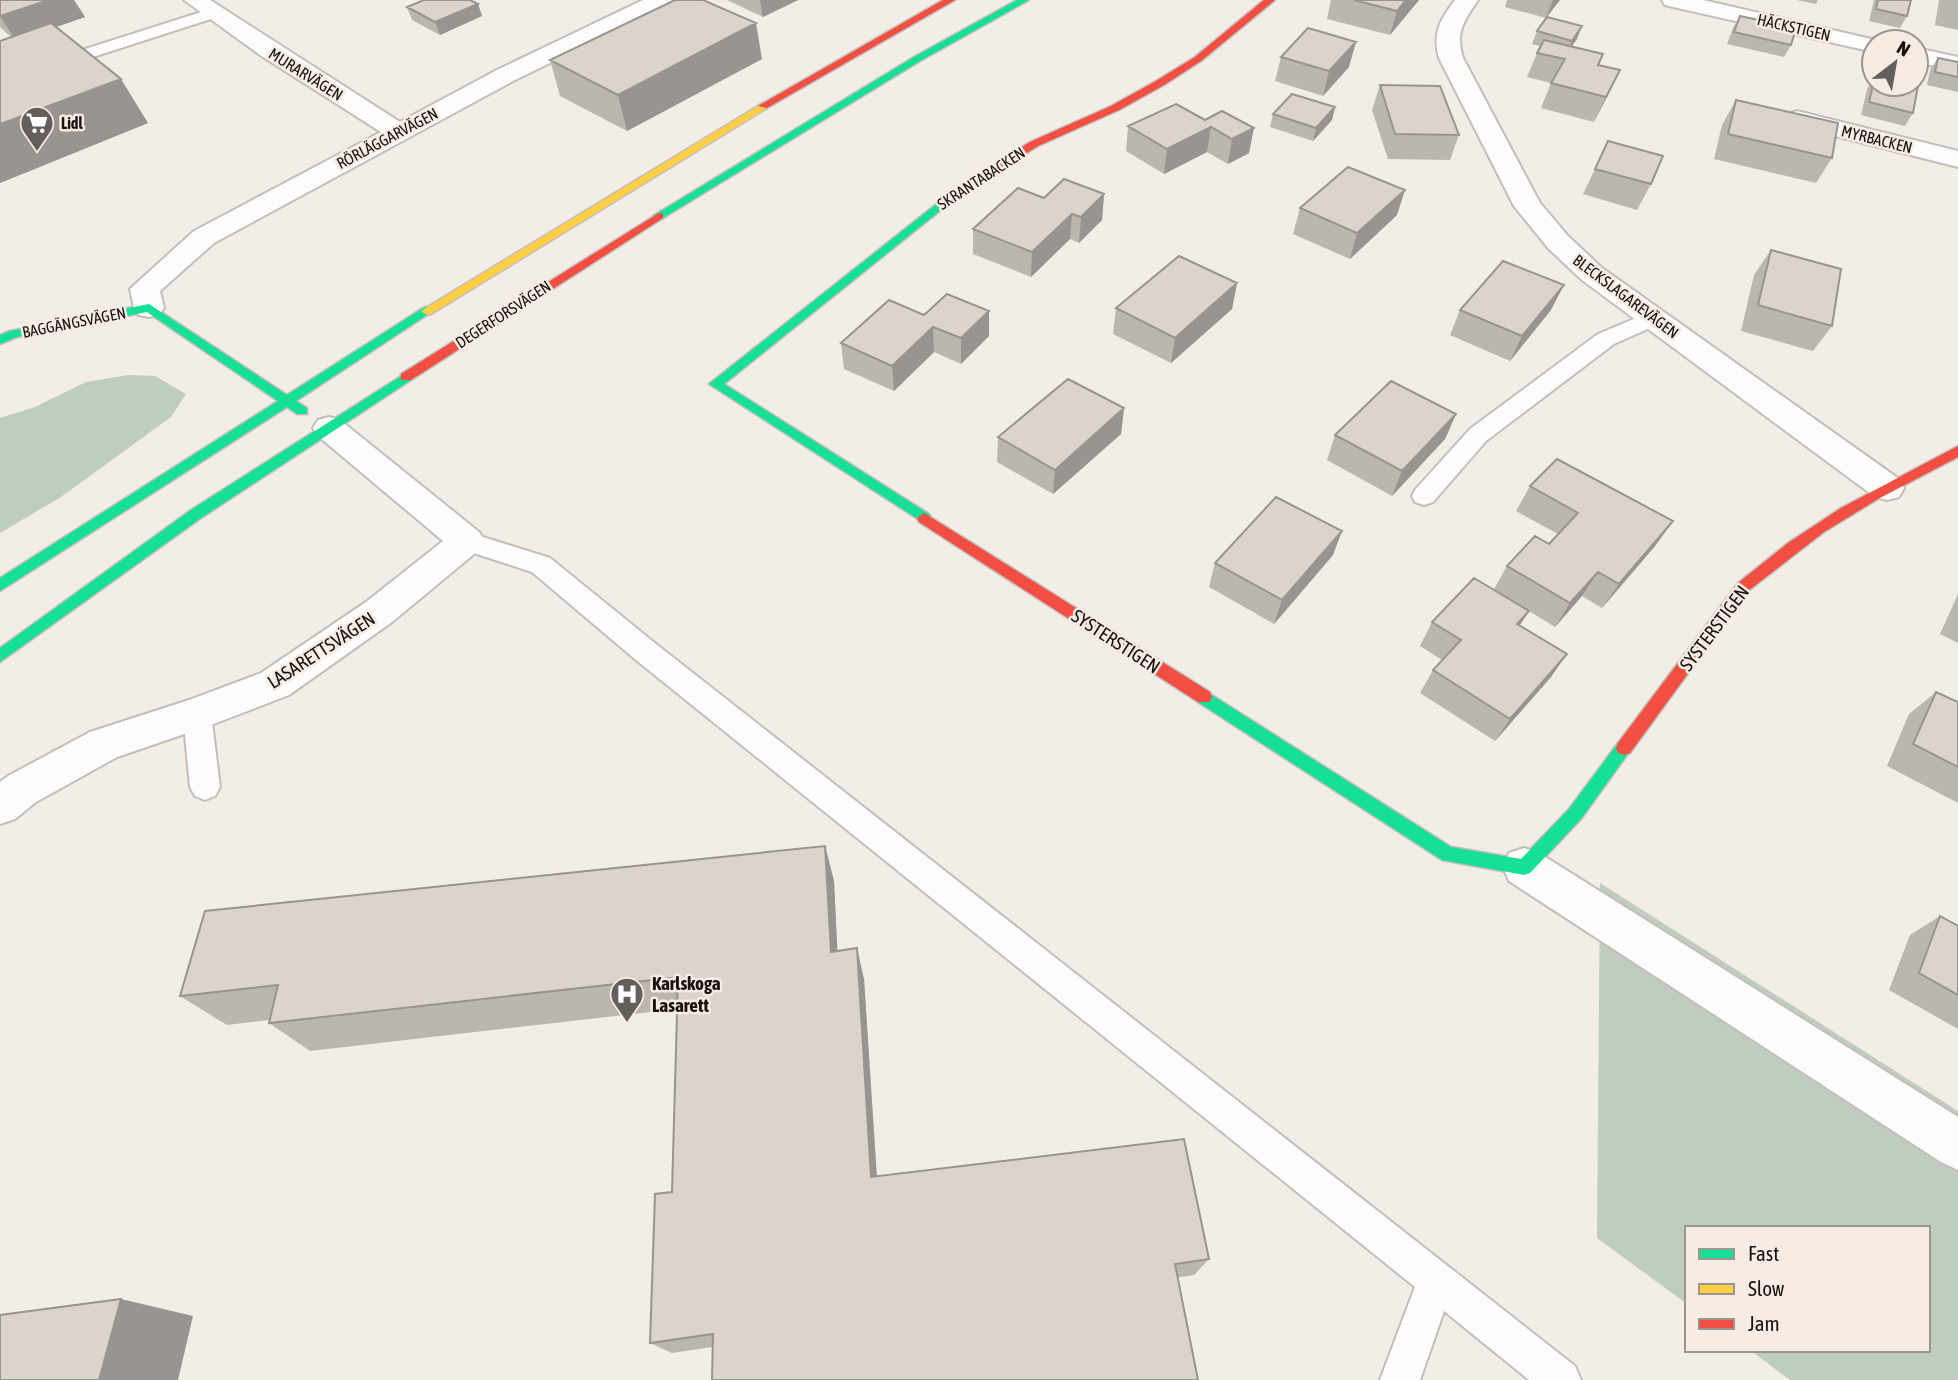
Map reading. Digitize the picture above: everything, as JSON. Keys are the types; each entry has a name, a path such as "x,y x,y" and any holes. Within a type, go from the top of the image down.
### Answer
{"street":[{"name":"RÖRLÄGGARVÄGEN","path":"149,308 145,289 204,237 506,75 661,0"},
{"path":"0,585 173,469 703,140 950,0"},
{"name":"DEGERFORSVÄGEN","path":"0,656 196,514 561,276 917,60 1024,0"},
{"name":"SKRANTABACKEN","path":"719,386 715,384 950,196 1034,144 1115,108 1160,83 1208,52 1270,0"},
{"name":"BLECKSLAGAREVÄGEN","path":"1467,0 1451,21 1444,38 1451,58 1522,196 1558,242 1592,274 1887,488"},
{"name":"HÄCKSTIGEN","path":"1686,1 1860,42"},
{"path":"204,7 237,4"},
{"name":"MURARVÄGEN","path":"204,7 398,132"},
{"path":"1930,58 1958,64"},
{"name":"MYRBACKEN","path":"1797,119 1958,159"},
{"path":"149,308 329,428 467,541"},
{"name":"BAGGÄNGSVÄGEN","path":"0,340 14,334 149,308"},
{"name":"SYSTERSTIGEN","path":"719,386 1448,854 1524,867 1958,1145"},
{"name":"SYSTERSTIGEN","path":"1524,867 1575,814 1743,587 1772,559 1887,488 1958,451"},
{"name":"LASARETTSVÄGEN","path":"0,806 22,789 104,744 197,714 275,684 379,612 467,541"}],"lane":[{"path":"0,82 204,7"},
{"path":"1424,496 1478,435 1606,339 1653,318"},
{"path":"467,541 541,565 646,652 1561,1380"},
{"path":"197,714 205,787"},
{"path":"1401,1380 1436,1281"}],"green space":[{"path":"128,375 155,376 186,394 171,417 61,497 0,533 0,418 35,407 86,382"},
{"path":"1600,883 1958,1111 1958,1380 1790,1380 1753,1352 1930,1352 1930,1226 1685,1226 1685,1303 1597,1238"}],"building":[{"path":"0,0 49,0 0,16"},
{"path":"424,0 470,0 478,4 435,22 407,7"},
{"path":"675,0 703,0 756,23 618,95 550,60"},
{"path":"1354,0 1406,0 1397,11"},
{"path":"1878,0 1911,0 1907,16 1876,9"},
{"path":"1740,16 1796,28 1791,45 1734,32"},
{"path":"1547,17 1582,26 1572,41 1537,31"},
{"path":"51,23 121,79 0,124 0,41"},
{"path":"1308,28 1356,42 1329,71 1281,57"},
{"path":"1544,40 1603,54 1598,65 1620,70 1606,97 1551,83 1565,59 1537,53"},
{"path":"1938,58 1958,62 1958,77 1935,72"},
{"path":"1380,85 1440,86 1459,135 1395,134"},
{"path":"1292,94 1335,107 1316,128 1273,114"},
{"path":"1870,98 1916,98 1913,113 1869,102"},
{"path":"1736,100 1838,123 1832,158 1728,134"},
{"path":"1176,104 1205,120 1222,111 1254,128 1232,139 1211,127 1167,149 1128,126"},
{"path":"1608,141 1663,156 1651,184 1595,169"},
{"path":"1348,167 1405,190 1357,233 1300,208"},
{"path":"1064,179 1104,194 1081,217 1072,214 1032,252 973,229 1018,188 1044,198"},
{"path":"1771,250 1841,269 1832,326 1758,305"},
{"path":"1179,256 1237,283 1175,338 1116,308"},
{"path":"1503,261 1564,285 1522,336 1460,310"},
{"path":"947,294 989,311 961,338 933,327 892,366 841,343 889,300 924,315"},
{"path":"1068,379 1124,408 1055,470 998,437"},
{"path":"1391,381 1456,414 1402,471 1335,435"},
{"path":"1557,459 1673,521 1619,584 1598,572 1570,603 1507,566 1535,536 1549,544 1578,513 1530,486"},
{"path":"1276,497 1342,531 1282,600 1215,563"},
{"path":"1474,578 1529,611 1517,624 1567,654 1510,719 1433,670 1461,640 1432,622"},
{"path":"1936,692 1958,702 1958,767 1913,744"},
{"path":"825,846 831,952 857,948 871,1177 1184,1139 1209,1259 1175,1264 1198,1380 712,1380 713,1334 650,1343 655,1194 672,1192 678,977 269,1023 278,985 180,996 205,911"},
{"path":"1940,916 1958,926 1958,995 1919,973"},
{"path":"121,1299 99,1380 0,1380 0,1315"}],"traffic: fast":[{"path":"659,216 917,59 1024,0"},
{"path":"924,518 715,384 967,185"},
{"path":"0,340 14,334 149,308 302,411"},
{"path":"0,585 427,311"},
{"path":"0,656 196,514 406,377"},
{"path":"1204,697 1448,854 1524,867 1575,814 1624,748"}],"traffic: slow":[{"path":"427,311 763,106"}],"traffic: jam":[{"path":"763,106 950,0"},
{"path":"967,185 1034,144 1115,108 1160,83 1198,59 1270,0"},
{"path":"406,377 659,216"},
{"path":"1624,748 1743,587 1767,566 1819,529 1873,496 1958,451"},
{"path":"924,518 1204,697"}],"place":[{"name":"Lidl","path":"37,153"},
{"name":"Karlskoga Lasarett","path":"627,1024"}]}
